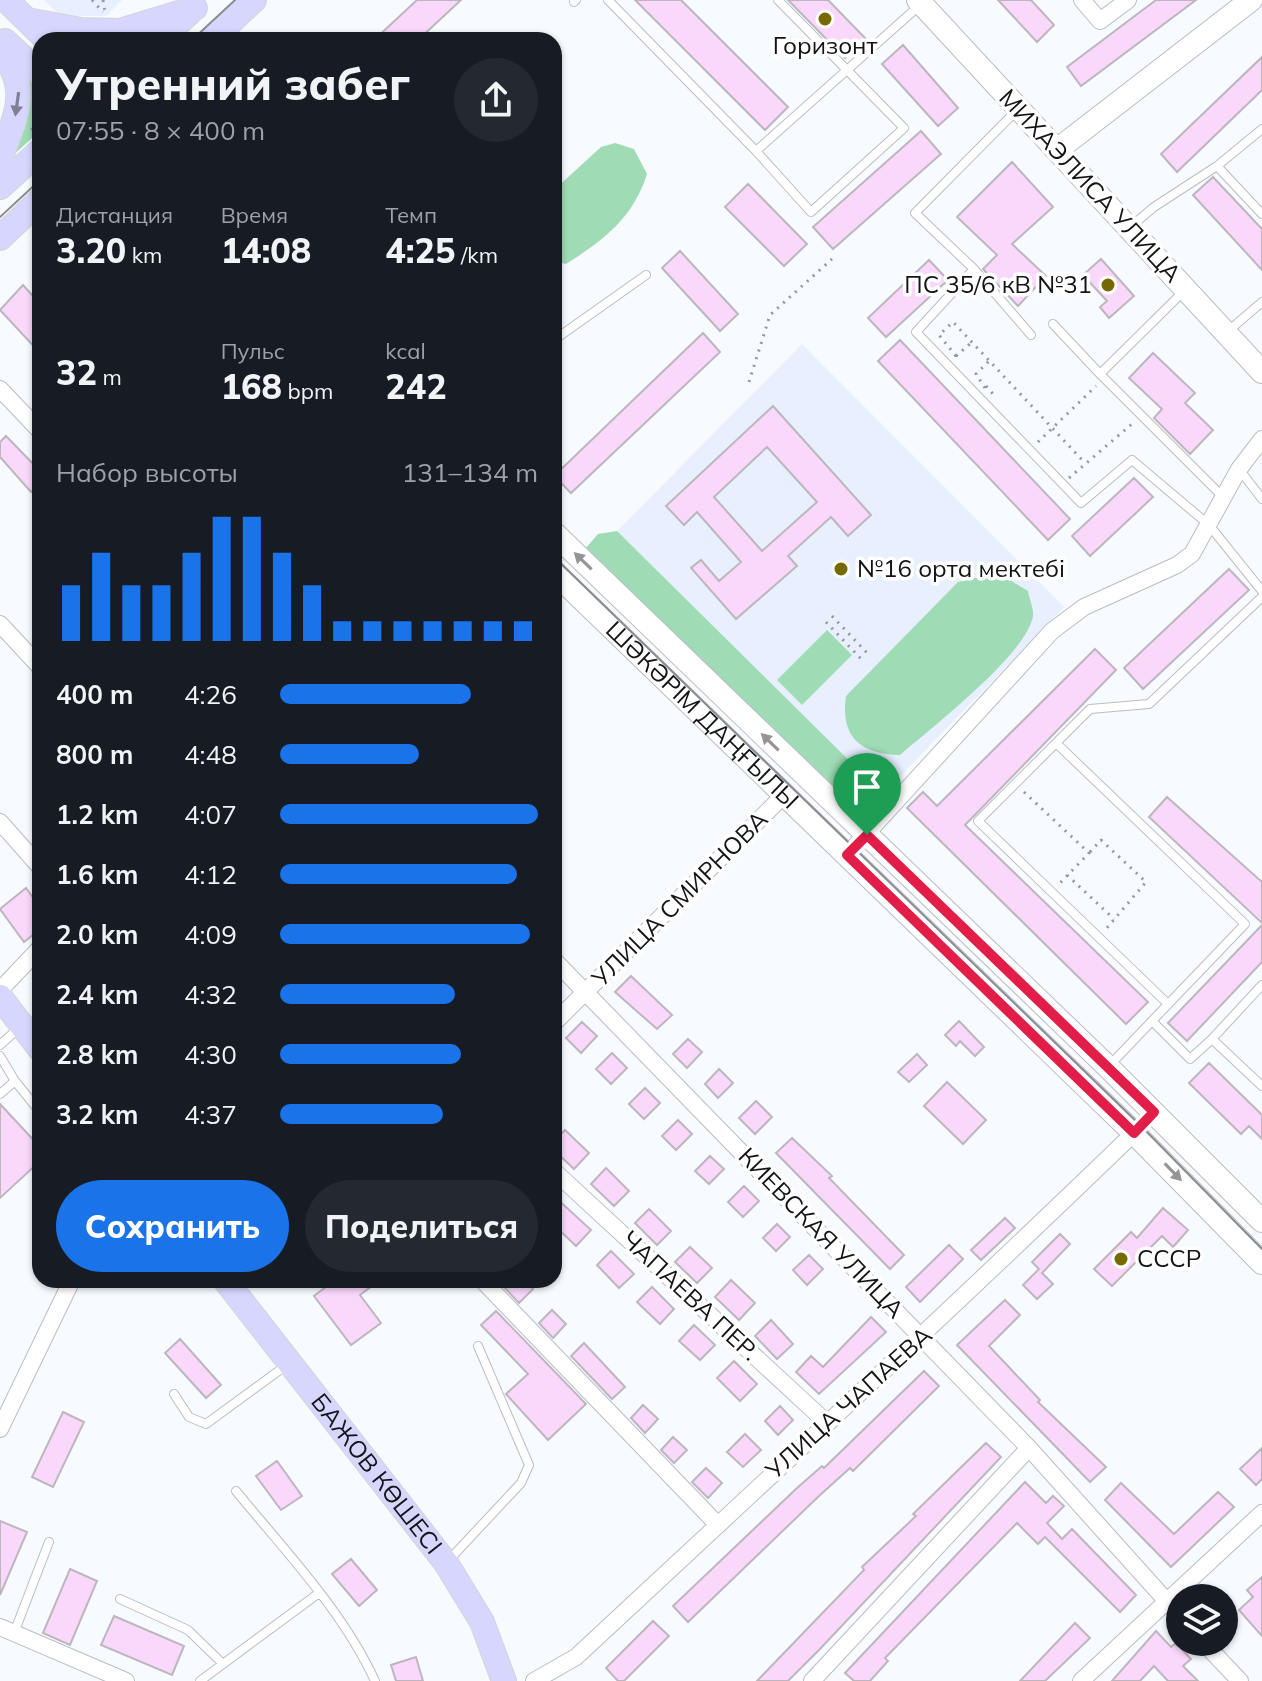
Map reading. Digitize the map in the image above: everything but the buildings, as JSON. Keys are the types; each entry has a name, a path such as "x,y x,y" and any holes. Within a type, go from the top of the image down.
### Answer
{"main road":[{"path":"6,0 39,32"},
{"path":"220,32 254,0"},
{"path":"1057,150 1251,0"},
{"name":"МИХАЭЛИСА УЛИЦА","path":"919,2 1262,372"},
{"path":"27,20 81,30 120,31 199,4"},
{"path":"169,32 199,4"},
{"path":"0,37 32,66"},
{"path":"0,50 11,64 19,90 17,115 0,160"},
{"path":"0,187 32,158"},
{"path":"0,238 32,208"},
{"name":"ШӘКӘРІМ ДАҢҒЫЛЫ","path":"562,542 1108,1067 1262,1221"},
{"name":"ШӘКӘРІМ ДАҢҒЫЛЫ","path":"562,580 1134,1133 1262,1263"},
{"name":"УЛИЦА СМИРНОВА","path":"785,794 805,775"},
{"path":"0,997 32,1038"},
{"name":"УЛИЦА ЧАПАЕВА","path":"1134,1133 1154,1112"},
{"name":"БАЖОВ КӨШЕСІ","path":"231,1288 446,1563 482,1622 504,1681"}],"street":[{"path":"1082,0 1100,21 1128,0"},
{"path":"0,389 32,423"},
{"path":"847,855 1052,631 1084,607 1177,565 1192,554 1239,469 1262,439"},
{"path":"0,624 32,658"},
{"name":"УЛИЦА СМИРНОВА","path":"562,1015 785,794"},
{"path":"0,822 32,858"},
{"path":"0,990 32,956"},
{"name":"КИЕВСКАЯ УЛИЦА","path":"562,968 923,1337 1166,1598"},
{"name":"УЛИЦА ЧАПАЕВА","path":"537,1680 576,1657 826,1422 923,1337 1134,1133"},
{"name":"ЧАПАЕВА ПЕР.","path":"562,1178 826,1422"},
{"path":"0,1429 68,1288"},
{"path":"490,1288 718,1525"},
{"path":"812,1681 1029,1448"},
{"path":"1187,1584 1262,1513"},
{"path":"1081,1681 1166,1604"},
{"path":"7,1630 126,1681"},
{"path":"1216,1656 1240,1681"}],"lane":[{"path":"608,0 756,151 811,212 904,128 778,0"},
{"path":"756,151 849,71 919,2"},
{"path":"1018,109 915,213 974,269 1031,335"},
{"path":"1129,228 1154,207 1217,166 1262,129"},
{"path":"1217,166 1262,214"},
{"path":"974,269 916,332 1060,486 1081,503 1132,460 1209,525 1262,591"},
{"path":"562,334 646,275"},
{"path":"1102,376 1185,289"},
{"path":"1226,333 1262,302"},
{"path":"1053,324 1224,498"},
{"path":"1239,469 1262,499"},
{"path":"1168,1004 1049,893 978,821 1090,709 1149,704 1261,601"},
{"path":"1056,743 1245,924 1108,1067"},
{"path":"1152,1021 1190,1059 1262,985"},
{"path":"0,1045 22,1025"},
{"path":"1212,1039 1262,1086"},
{"path":"0,1056 32,1102"},
{"path":"0,1094 15,1081"},
{"path":"446,1563 521,1483 529,1465 478,1346"},
{"path":"174,1394 189,1417 206,1424 288,1364"},
{"path":"236,1491 319,1593 363,1654 375,1681"},
{"path":"7,1630 49,1542"},
{"path":"200,1681 319,1593"},
{"path":"120,1599 188,1630 222,1663"}],"path":[{"path":"92,0 106,16"},
{"path":"749,382 770,315 832,259"},
{"path":"956,356 939,335 953,322 1085,463"},
{"path":"947,365 971,343"},
{"path":"978,398 986,386 976,374 989,361"},
{"path":"1028,451 1102,376"},
{"path":"1060,486 1141,416"},
{"path":"832,616 870,656"},
{"path":"826,622 864,662"},
{"path":"1016,784 1089,853"},
{"path":"1049,893 1101,840 1146,882 1099,939"},
{"path":"1067,875 1114,919"}],"shaded area":[{"path":"44,0 122,0 106,16 60,16"},
{"name":"№16 орта мектебі","path":"802,344 1064,607 883,794 617,531"}],"green space":[{"path":"18,64 32,78 32,138 11,157"},
{"path":"615,143 634,149 647,174 634,203 616,226 593,246 566,264 562,263 562,183 601,147"},
{"path":"617,531 883,794 879,805 864,815 585,549 598,534"},
{"path":"998,573 1028,591 1032,607 1033,616 1027,632 1014,650 976,690 900,755 874,751 856,741 846,723 846,696 958,582"},
{"path":"827,630 852,655 802,705 777,680"}],"tram line":[{"path":"201,32 235,0"},
{"path":"0,217 32,187"},
{"path":"562,565 1141,1126 1262,1249"}],"place":[{"name":"Горизонт","path":"825,19"},
{"name":"ПС 35/6 кВ №31","path":"1108,285"},
{"name":"№16 орта мектебі","path":"841,569"},
{"name":"СССР","path":"1121,1259"}],"route":[{"path":"867,835 1154,1112 1134,1133 847,855 867,835"}]}
